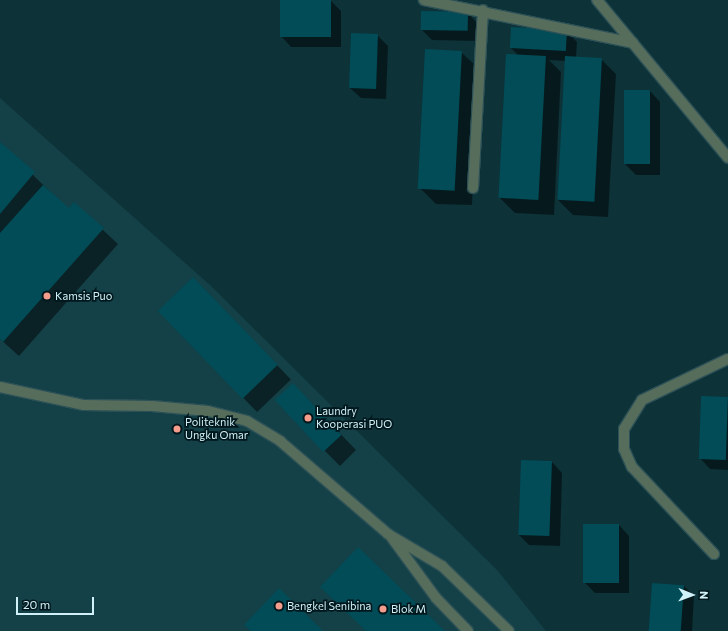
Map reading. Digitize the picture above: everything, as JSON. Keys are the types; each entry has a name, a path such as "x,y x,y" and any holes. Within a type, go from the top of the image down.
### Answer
{"lane":[{"path":"424,0 483,10 633,43"},
{"path":"597,0 728,158"},
{"path":"473,188 483,10"},
{"path":"714,554 632,467 624,449 624,429 642,400 728,359"},
{"path":"0,387 84,405 208,411 248,421 280,441 388,534 442,566 509,631"},
{"path":"388,534 436,598 468,631"}],"shaded area":[{"name":"Politeknik Ungku Omar","path":"0,98 211,286 498,571 546,631 0,631"}],"building":[{"path":"280,0 331,0 331,37 280,37"},
{"path":"421,11 468,12 468,31 421,30"},
{"path":"511,27 567,30 566,51 510,48"},
{"path":"351,33 378,34 376,89 349,88"},
{"path":"425,49 462,51 455,191 418,189"},
{"path":"506,54 546,56 538,200 498,198"},
{"path":"565,56 602,58 594,202 557,200"},
{"path":"624,90 650,90 650,164 624,164"},
{"path":"0,142 35,172 0,214"},
{"path":"43,185 69,208 74,202 104,228 3,342 0,339 0,233"},
{"path":"193,277 278,365 243,399 158,311"},
{"name":"Laundry Kooperasi PUO","path":"293,383 341,435 323,452 275,400"},
{"path":"701,396 728,397 726,460 699,459"},
{"path":"521,460 552,461 549,536 518,535"},
{"path":"583,524 619,524 619,583 583,583"},
{"name":"Blok M","path":"358,547 445,631 366,631 320,587"},
{"path":"652,583 684,585 681,631 649,631"},
{"name":"Bengkel Senibina","path":"279,588 323,631 251,631 244,625"}],"place":[{"name":"Kamsis Puo","path":"47,296"},
{"name":"Laundry Kooperasi PUO","path":"308,418"},
{"name":"Politeknik Ungku Omar","path":"177,429"},
{"name":"Bengkel Senibina","path":"279,606"},
{"name":"Blok M","path":"383,609"}]}
